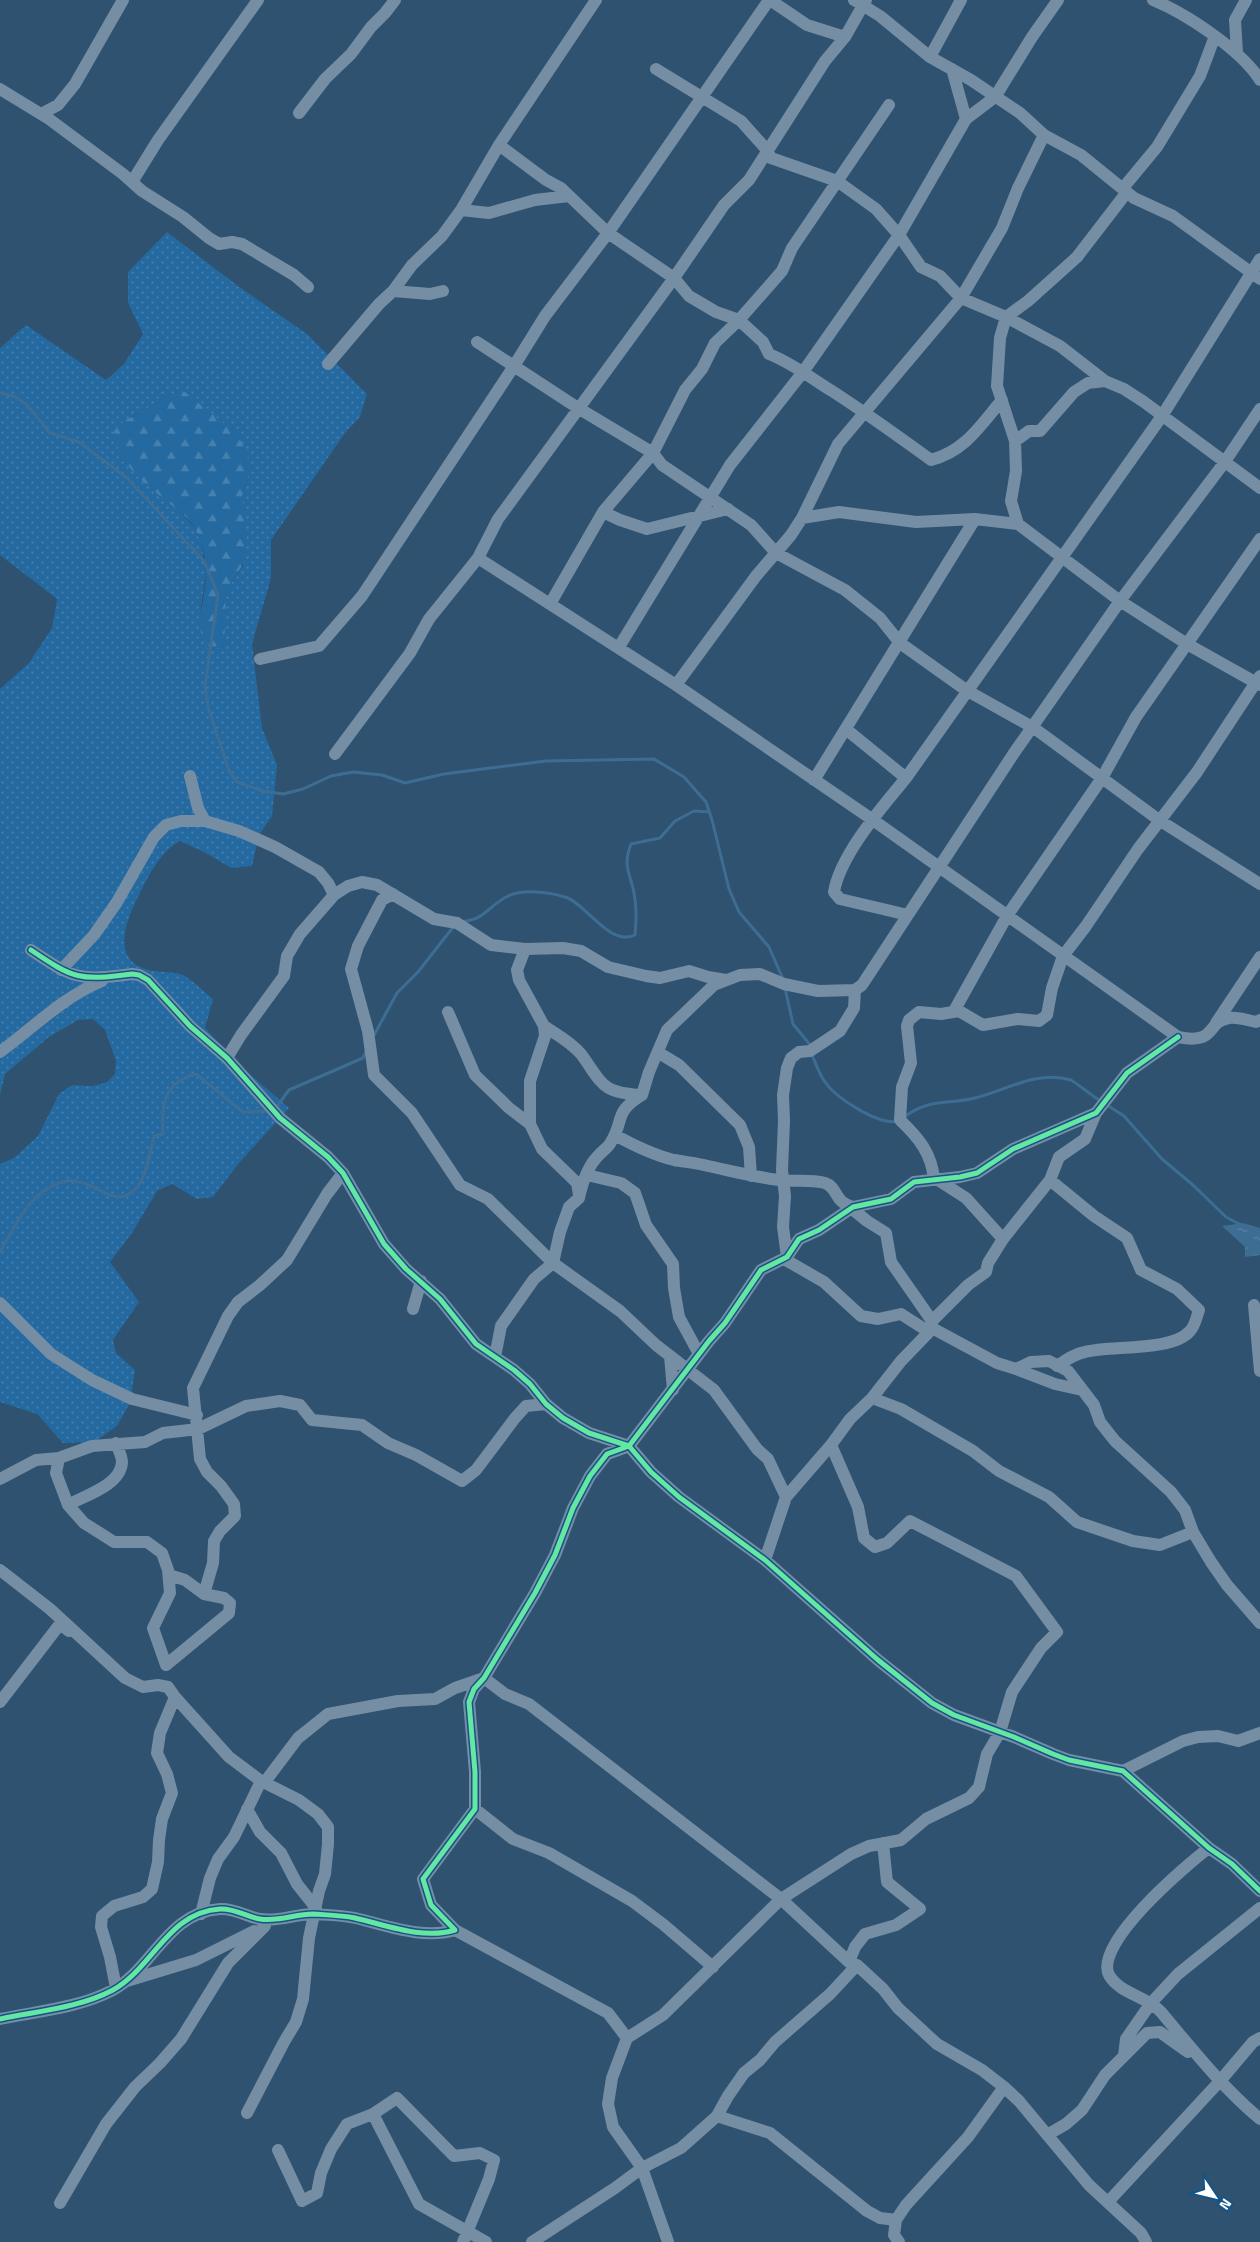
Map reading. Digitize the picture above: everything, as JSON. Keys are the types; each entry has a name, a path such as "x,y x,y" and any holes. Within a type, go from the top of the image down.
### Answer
{"street":[{"path":"41,114 58,105 75,84 123,0"},
{"path":"132,182 158,140 258,0"},
{"path":"299,113 325,79 351,54 371,27 395,0"},
{"path":"328,364 379,304 393,291 412,265 442,236 461,210 499,145 596,0"},
{"path":"260,659 319,646 362,596 545,316 608,233 770,0 808,25 844,37"},
{"path":"930,57 961,0"},
{"path":"619,647 709,496 763,422 803,372 899,235 966,119 995,96 1058,0"},
{"path":"1153,0 1215,36 1252,68 1260,80"},
{"path":"1237,54 1235,20 1246,0"},
{"path":"335,754 410,653 429,619 478,558 498,519 674,278 724,205 749,180 767,150 795,111 825,61 844,37 860,2 930,57 995,96 1020,113 1044,135 1081,155 1134,198 1173,216 1256,276"},
{"path":"1018,524 1011,501 1016,471 1016,441 997,386 1000,338 1006,317 1028,301 1077,257 1157,147 1195,84 1215,36"},
{"path":"656,69 741,121 767,150 771,158 837,181 876,209 899,235 921,267 940,276 961,298 1006,317 1060,346 1105,382 1124,389 1260,488"},
{"path":"952,69 966,119"},
{"path":"0,89 41,114 142,191 184,217 209,238 219,244 232,242 242,244 294,275 308,287"},
{"path":"550,604 603,512 653,453 685,390 702,369 715,343 740,320 782,271 792,248 889,105"},
{"path":"676,684 756,576 802,518 838,444 961,298 1002,228 1018,188 1044,135"},
{"path":"499,145 546,180 561,188 608,233 674,278 689,296 716,312 740,320 764,342 769,354 784,360 866,413 931,460 948,455 970,439 1002,400"},
{"path":"461,210 488,214 535,200 569,196"},
{"path":"908,915 840,899 834,892 836,881 853,849 906,778 966,690 1162,416 1256,276 1260,259"},
{"path":"393,291 430,294 442,291"},
{"path":"477,342 578,408 653,453 662,464 751,525 776,552 845,590 880,618 900,643 966,690 1034,728 1159,820 1260,884"},
{"path":"1016,441 1029,431 1040,431 1074,392 1088,383 1105,382"},
{"path":"495,1357 501,1326 534,1279 553,1262 560,1232 569,1207 579,1198 582,1184 591,1164 607,1148 615,1135 619,1120 627,1105 642,1095 649,1072 671,1024 714,985 740,975 760,974 784,984 818,991 855,990 862,985 1014,753 1034,728 1120,601 1224,463 1260,409"},
{"path":"603,512 620,520 647,528 728,509"},
{"path":"802,518 839,512 916,522 975,519 1018,524 1120,601 1187,644 1259,681 1197,772 1159,820 1063,956 1052,988 1047,1015 1043,1019 1039,1021 1018,1019 983,1025 978,1024 965,1013 954,1010 941,1014 919,1012 909,1020 907,1026 911,1063 902,1087 900,1120 917,1136 931,1160 936,1180 966,1198 1003,1239"},
{"path":"814,780 847,730 948,560 975,519"},
{"path":"954,1010 1007,916 1102,778 1136,717 1260,539"},
{"path":"478,558 676,684 873,820 1178,1037 1194,1040 1208,1036 1218,1022 1228,1018 1256,1022 1260,1020"},
{"path":"847,730 906,778"},
{"path":"190,776 198,808 205,821"},
{"path":"61,970 94,934 117,902 160,829 171,823 205,821 239,831 307,864 324,877 334,895"},
{"path":"227,1058 249,1024 280,983 286,970 287,956 300,934 334,895 348,886 362,882 377,884 434,919 457,923 491,945 524,949 563,948 581,952 608,967 646,976 660,978 689,971 708,977 729,980"},
{"path":"392,894 382,900 358,946 351,969 368,1030 374,1075 412,1113 460,1185 488,1199 553,1262 620,1311 670,1356 714,1390 724,1401 749,1439 768,1459 786,1497"},
{"path":"524,949 517,970 519,980 544,1026 545,1036 543,1047 530,1081 530,1124"},
{"path":"31,950 72,976 86,978 132,974 139,975 148,980 190,1026 227,1058 280,1118 328,1156 343,1173 384,1244 406,1269 440,1299 476,1344 530,1384 546,1404 563,1418 589,1433 629,1446 651,1472 679,1497 765,1560 921,1695 954,1715 1069,1760 1123,1771 1209,1848 1232,1864 1260,1891"},
{"path":"1208,1036 1260,957"},
{"path":"0,1052 67,999 81,990 110,977"},
{"path":"786,1258 783,1227 785,1196 783,1181 784,1079 791,1058 799,1052 810,1051 840,1031 854,1008 855,990"},
{"path":"448,1012 476,1075 509,1108 530,1124 542,1148 577,1183 579,1198"},
{"path":"544,1026 568,1042 581,1054 608,1089 622,1094 642,1095"},
{"path":"765,1560 786,1497 831,1445 850,1419 872,1398 901,1361 968,1285 986,1272 988,1263 1003,1239 1050,1180 1059,1157 1086,1139 1096,1113 1127,1073 1178,1037"},
{"path":"659,1053 679,1065 740,1125 750,1147 751,1176"},
{"path":"627,2038 608,2013 455,1930 431,1906 423,1879 475,1809 475,1772 469,1702 474,1688 484,1678 535,1593 555,1555 573,1508 590,1476 607,1454 629,1446 637,1433 725,1323 761,1270 786,1258 798,1239 819,1230 852,1207 891,1199 914,1182 977,1173 1012,1149 1096,1113"},
{"path":"615,1135 634,1145 674,1160 751,1176 783,1181 812,1181 832,1187 842,1203 852,1207 867,1221 886,1233 891,1262 931,1327"},
{"path":"204,1594 213,1563 214,1541 220,1531 235,1516 234,1504 222,1486 207,1472 200,1459 193,1388 228,1316 238,1302 287,1260 327,1194 343,1173"},
{"path":"587,1175 620,1183 635,1194 646,1225 673,1264 674,1288 679,1317 699,1354"},
{"path":"1050,1180 1094,1216 1127,1238 1142,1270 1177,1289 1199,1310 1190,1331 1176,1341 1086,1351 1071,1356 1057,1366"},
{"path":"786,1258 824,1282 861,1316 878,1319 902,1314 931,1327 997,1363 1055,1384 1082,1390"},
{"path":"413,1309 421,1281"},
{"path":"0,1303 51,1354 92,1380 132,1399 197,1415"},
{"path":"1254,1305 1260,1371"},
{"path":"670,1356 673,1390"},
{"path":"1016,1369 1030,1362 1049,1361 1068,1371 1094,1406 1100,1422 1115,1441 1171,1492 1185,1510 1194,1532 1227,1585 1260,1623"},
{"path":"872,1398 901,1409 973,1451 999,1471 1049,1497 1077,1522 1132,1541 1160,1545 1194,1532"},
{"path":"0,1480 36,1460 59,1458 92,1446 145,1442 163,1433 198,1429 246,1406 280,1401 300,1405 312,1420 362,1425 388,1443 416,1454 462,1482 476,1470 526,1406 546,1404"},
{"path":"68,1505 110,1484 116,1477 121,1469 122,1460 116,1443"},
{"path":"668,2242 642,2168 613,2127 608,2104 612,2078 627,2038 663,2015 781,1899 851,1854 869,1846 901,1840 926,1819 969,1798 979,1787 987,1754 1000,1732 1012,1692 1041,1648 1057,1632 1016,1576 910,1521 887,1543 875,1548 864,1538 858,1507 831,1445"},
{"path":"59,1458 56,1473 68,1505 84,1524 114,1542 147,1542 162,1553 169,1575 170,1593 153,1628 166,1665 229,1613 230,1603 224,1598 204,1594 184,1580 169,1575"},
{"path":"0,1570 50,1609 125,1678 142,1687 168,1687 175,1698 229,1757 263,1782 299,1800 318,1814 328,1827 325,1874 307,1954 303,1998 296,2022 247,2113"},
{"path":"0,1701 60,1624 142,1687"},
{"path":"201,1914 215,1865 234,1837 263,1782 298,1738 328,1714 398,1701 435,1700 455,1688 484,1678"},
{"path":"484,1678 505,1694 529,1704 781,1899 937,2044 982,2070 1004,2087 1089,2185 1141,2233 1146,2242"},
{"path":"116,1988 110,1957 101,1927 102,1916 114,1906 143,1898 152,1889 158,1862 162,1819 172,1793 167,1774 157,1753 160,1733 175,1698"},
{"path":"1123,1771 1183,1741 1198,1736 1218,1736 1238,1741 1260,1733"},
{"path":"475,1809 513,1839 549,1853 632,1902 664,1925 713,1967"},
{"path":"247,1810 260,1832 282,1854 297,1884 316,1911"},
{"path":"532,2242 615,2188 642,2168 681,2148 717,2116 744,2073 760,2060 775,2042 830,1994 853,1964 855,1947 865,1934 896,1925 920,1909 887,1882 884,1843"},
{"path":"1209,1848 1184,1867 1131,1920 1108,1958 1108,1973 1117,1985 1151,2003 1159,2010 1234,2097 1260,2118"},
{"path":"1124,2056 1126,2039 1151,2003 1178,1974 1260,1908"},
{"path":"127,1981 164,1938 201,1914 220,1909 239,1912 260,1919 277,1920"},
{"path":"0,2019 60,2009 116,1988 127,1981 196,1960 277,1920 316,1911 354,1918 386,1928 441,1934 455,1930"},
{"path":"60,2203 106,2124 135,2087 181,2039 228,1963 265,1926"},
{"path":"1047,2135 1066,2124 1082,2110 1105,2075 1147,2033 1160,2032 1201,2061"},
{"path":"1108,2202 1220,2081 1253,2042 1260,2038"},
{"path":"899,2242 894,2235 896,2220 906,2205 968,2137 1004,2087"},
{"path":"278,2150 302,2201 317,2193 320,2173 331,2149 347,2124 373,2114 397,2098 454,2156 480,2153 494,2160 465,2237"},
{"path":"373,2114 419,2204 465,2237 486,2242"},
{"path":"717,2116 770,2133 867,2211 880,2218 896,2220"}],"green space":[{"path":"167,232 238,286 307,334 367,394 360,417 345,433 271,540 271,578 252,644 262,728 277,765 272,816 259,835 252,866 231,868 204,852 180,841 167,851 151,872 130,913 125,934 127,954 133,962 147,970 184,975 213,999 205,1028 245,1070 289,1108 239,1163 213,1197 197,1199 172,1184 157,1191 132,1233 110,1262 139,1302 113,1340 116,1353 135,1370 130,1403 117,1426 94,1442 63,1443 37,1414 0,1402 0,1164 14,1158 38,1136 59,1094 72,1085 93,1086 107,1082 115,1074 116,1061 105,1030 93,1019 78,1020 49,1037 5,1074 0,1095 0,689 29,663 52,628 57,599 0,555 0,348 26,325 106,380 124,364 143,334 128,303 128,272","holes":["170,394 248,478 242,496 243,566 233,580 226,596 224,613 202,638 201,607 206,573 201,542 194,527 183,515 125,420 139,414"]},
{"path":"185,392 236,433 249,461 248,478 242,496 247,544 242,566 226,596 224,645 209,652 202,639 201,631 206,573 200,539 186,517 145,483 128,465 121,455 114,431 125,420 139,414 170,394"}],"water":[{"path":"1243,1223 1260,1228 1260,1255 1245,1257 1245,1247 1222,1226"}],"waterway":[{"path":"0,393 16,397 28,406 50,433 79,442 127,478 204,561 218,595 205,686 208,707 229,771 237,782 263,791 283,794 303,789 331,776 353,772 382,775 405,783 444,774 546,761 654,759 684,777 706,802 729,889 739,912 769,947 783,979"},
{"path":"462,922 477,918 508,896 521,892 536,892 559,895 573,901 598,923 616,935 625,937 635,935 636,904 627,866 631,844 660,838 675,821 694,811 709,812"},
{"path":"373,1037 397,993 418,972 454,926"},
{"path":"785,988 793,1024 811,1046"},
{"path":"275,1109 289,1090 363,1058 366,1052"},
{"path":"812,1055 823,1079 838,1096 869,1115 880,1119 898,1121"},
{"path":"0,1252 26,1209 43,1192 54,1185 66,1181 75,1181 110,1195 121,1197 130,1194 143,1178 154,1136 163,1134 163,1113 167,1096 171,1089 185,1078 196,1074 243,1112 269,1111"},
{"path":"903,1118 921,1107 975,1098 1022,1082 1046,1077 1071,1080 1102,1102"},
{"path":"1107,1105 1124,1116 1162,1159 1193,1185 1226,1217 1241,1225"}],"cycle path":[{"path":"31,950 57,967 78,976 100,977 132,974 139,975 148,980 190,1026 227,1058 280,1118 328,1157 343,1173 384,1244 406,1269 440,1299 476,1344 514,1370 530,1384 546,1404 563,1418 589,1433 629,1446 651,1472 679,1497 765,1560 878,1660 932,1703 954,1715 1069,1760 1123,1771 1209,1848 1232,1864 1260,1891"},
{"path":"0,2019 72,2005 113,1990 127,1980 174,1930 202,1912 225,1909 267,1920 306,1914 334,1915 417,1932 443,1933 455,1930 431,1905 423,1879 475,1809 475,1772 469,1702 474,1689 484,1678 535,1593 555,1555 573,1508 590,1476 607,1454 629,1446 709,1341 725,1323 761,1270 787,1257 799,1239 819,1230 853,1207 891,1199 914,1182 960,1177 977,1173 1013,1149 1096,1113 1127,1073 1178,1037"}]}
